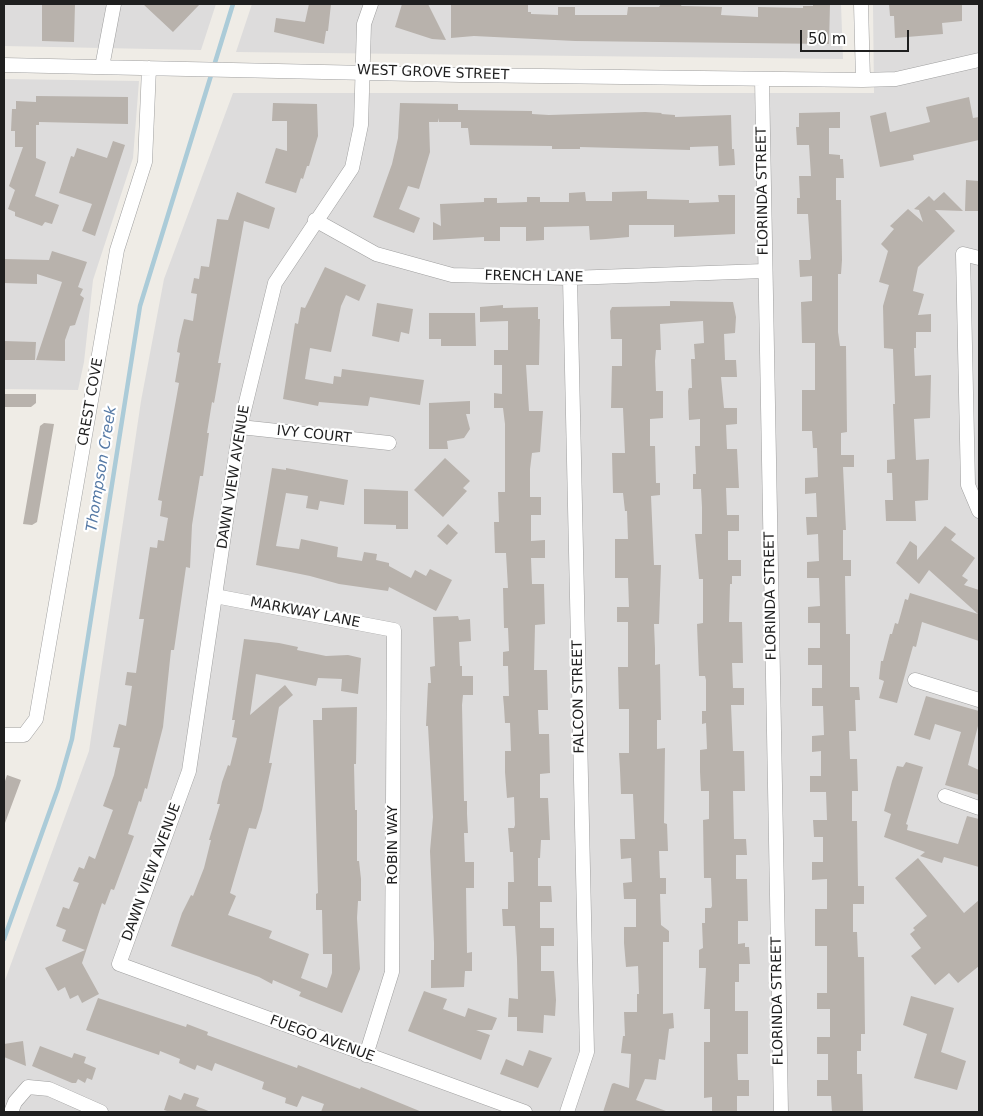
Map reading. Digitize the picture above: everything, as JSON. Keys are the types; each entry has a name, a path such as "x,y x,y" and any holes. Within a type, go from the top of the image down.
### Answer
{"street":[{"path":"102,67 114,4"},
{"name":"DAWN VIEW AVENUE","path":"119,964 189,771 240,427 275,283 315,220 352,168 361,126 364,24 371,4"},
{"path":"861,4 863,80"},
{"name":"WEST GROVE STREET","path":"4,65 863,80 896,79 979,60"},
{"name":"CREST COVE","path":"4,735 24,735 36,719 117,250 145,162 149,68"},
{"name":"FLORINDA STREET","path":"762,79 764,271 781,1112"},
{"name":"FRENCH LANE","path":"315,220 376,254 452,275 570,278 764,271"},
{"path":"979,258 963,254 968,485 979,511"},
{"name":"FALCON STREET","path":"567,1112 587,1052 570,278"},
{"name":"IVY COURT","path":"240,427 389,443"},
{"name":"MARKWAY LANE","path":"216,596 394,630"},
{"name":"ROBIN WAY","path":"366,1055 392,972 394,630"},
{"path":"916,680 979,700"},
{"path":"945,796 979,808"},
{"name":"FUEGO AVENUE","path":"119,964 525,1112"},
{"path":"11,1112 15,1102 28,1087 49,1089 101,1112"}],"shaded area":[{"path":"4,4 216,4 201,50 4,46"},
{"path":"252,4 841,4 843,59 236,52"},
{"path":"873,4 979,4 979,1112 4,1112 4,983 89,751 141,401 164,279 233,93 874,93"},
{"path":"4,79 139,81 133,158 93,280 84,362 78,390 4,389"}],"building":[{"path":"42,4 75,4 74,42 42,41"},
{"path":"143,4 200,4 173,32"},
{"path":"309,4 331,4 328,31 326,31 324,44 274,32 276,18 305,22"},
{"path":"402,4 428,4 446,40 432,39 395,27"},
{"path":"451,4 528,4 528,12 531,12 531,14 558,15 558,7 575,7 575,15 627,15 628,7 659,7 661,4 682,4 681,6 722,7 721,15 758,17 758,7 803,8 803,6 813,6 813,4 830,4 829,44 575,41 474,36 451,38"},
{"path":"889,4 962,4 962,21 942,23 943,34 895,38 894,16 890,16"},
{"path":"36,96 128,97 128,124 39,122 39,125 36,125 36,158 46,162 35,196 59,205 52,224 45,222 42,226 15,216 15,212 8,209 15,190 9,186 23,147 15,147 15,131 11,131 12,109 16,109 16,101 36,102"},
{"path":"969,97 973,118 979,117 979,140 913,155 914,160 880,167 870,116 886,112 890,132 930,122 926,107"},
{"path":"273,103 317,104 318,136 309,166 307,166 303,179 301,178 296,193 265,183 276,148 287,151 287,121 272,121"},
{"path":"400,103 458,104 458,110 532,111 532,114 549,115 645,112 675,115 675,117 731,115 732,149 734,149 735,165 719,166 718,146 690,147 690,150 580,147 580,149 552,149 552,146 470,145 468,128 461,128 461,122 439,122 439,118 438,122 429,122 430,152 419,189 408,186 399,209 420,218 414,233 373,217 392,164 398,138"},
{"path":"840,112 840,128 829,128 829,154 840,155 840,159 843,159 844,178 836,178 836,200 841,200 842,260 841,274 838,274 838,332 840,346 846,346 847,432 841,433 841,455 854,455 854,467 843,467 846,530 843,530 843,560 851,560 851,576 845,576 846,634 850,634 850,687 859,687 860,700 855,700 856,731 849,731 850,759 857,759 858,791 852,791 852,821 857,821 858,886 864,886 864,904 853,904 853,932 857,932 858,957 864,957 865,1034 861,1034 861,1051 857,1051 857,1074 862,1074 863,1112 832,1112 831,1096 817,1096 817,1080 828,1080 828,1054 817,1054 817,1037 830,1037 830,1009 817,1009 817,993 827,993 827,946 815,946 815,909 827,909 827,879 812,880 812,862 823,862 823,837 814,837 813,820 827,820 826,792 810,792 810,776 821,776 821,751 812,752 812,736 824,735 823,706 812,706 812,688 822,688 822,665 808,665 808,648 820,648 820,623 808,623 808,607 820,606 819,578 807,578 807,562 819,561 818,534 807,535 806,517 817,517 816,493 805,494 805,478 818,477 817,448 813,448 812,431 802,431 802,390 815,390 815,343 802,343 801,302 812,301 812,276 800,277 799,260 810,260 811,258 808,214 797,214 797,198 800,198 799,176 811,176 809,145 797,145 796,127 799,127 799,113"},
{"path":"113,141 125,145 95,236 82,231 92,204 59,193 71,156 74,157 77,148 107,158"},
{"path":"966,180 979,181 979,211 965,211"},
{"path":"647,191 647,199 689,200 689,203 719,202 718,195 735,195 735,234 674,237 674,225 629,225 629,237 590,240 589,226 544,227 544,240 526,241 526,227 500,227 500,241 484,241 484,237 433,240 433,222 441,226 440,204 484,202 484,198 497,198 497,203 527,202 527,197 540,197 540,202 569,202 569,193 585,192 586,201 612,201 612,192"},
{"path":"237,192 275,208 269,229 244,221 218,363 221,363 207,433 209,433 203,476 200,476 192,525 190,568 186,567 174,650 171,650 163,727 147,789 145,788 141,802 139,801 128,834 134,836 114,890 111,889 105,905 102,903 82,963 99,994 82,1003 78,995 70,999 65,987 58,991 45,968 85,950 62,941 66,930 56,926 63,907 69,909 79,883 73,881 79,867 84,869 89,856 95,859 113,810 103,806 114,775 120,748 113,747 119,724 126,726 132,686 125,685 127,672 136,673 144,619 139,619 150,547 157,548 158,540 164,541 168,518 160,516 162,501 158,500 179,383 175,382 180,353 177,352 179,340 184,319 193,321 197,294 191,293 194,278 199,279 201,266 209,267 217,219 228,220"},
{"path":"944,192 963,211 935,210 955,231 918,267 913,291 924,294 918,315 931,314 931,332 916,332 916,348 914,348 915,376 931,375 930,418 914,419 916,460 929,459 928,500 915,501 916,521 886,521 885,500 893,500 892,473 887,473 887,460 895,459 893,404 895,404 893,349 884,348 883,306 889,285 879,282 888,251 881,244 894,229 890,226 908,209 923,222 919,210 914,209 929,196 934,201"},
{"path":"52,251 87,262 78,287 83,289 80,295 84,298 75,325 70,326 65,340 65,361 36,360 62,282 37,274 37,284 4,283 4,259 49,260"},
{"path":"325,267 366,285 359,301 346,295 341,306 331,352 310,348 305,379 333,384 334,376 341,377 342,369 424,380 420,405 370,397 368,406 319,402 318,406 283,399 295,323 298,324 301,307 305,308"},
{"path":"670,301 733,302 736,317 735,333 724,334 725,360 736,360 737,377 721,377 724,408 737,408 737,424 726,425 727,449 737,449 739,488 726,488 727,515 739,515 739,531 728,531 728,560 741,560 741,576 732,576 732,584 730,584 729,622 742,622 743,663 732,663 733,688 744,688 744,705 731,705 733,751 744,751 745,791 733,791 734,839 746,839 747,855 736,855 736,879 747,879 748,921 738,921 738,944 745,943 745,947 749,947 750,964 739,964 739,982 735,982 735,1011 748,1011 748,1054 737,1054 738,1080 749,1080 749,1096 737,1096 737,1112 712,1112 712,1097 704,1098 704,1042 710,1042 710,1009 704,1009 706,968 699,968 699,950 703,948 702,923 705,923 705,908 711,908 712,906 711,878 704,878 703,820 709,819 709,791 701,791 700,772 700,750 707,749 706,723 702,724 702,711 706,711 706,680 705,676 699,676 697,624 703,623 703,579 699,579 695,534 702,534 702,507 701,489 693,489 693,474 696,474 695,446 700,446 700,419 689,420 688,391 689,388 692,388 691,359 695,359 694,344 704,343 703,321 660,324 661,350 656,350 655,361 656,391 663,391 663,418 650,419 650,446 655,446 656,483 660,483 660,495 651,496 654,565 661,565 659,624 654,624 655,665 660,664 661,720 657,720 657,749 665,748 664,823 667,824 668,851 659,851 660,878 666,878 666,894 660,894 661,925 669,931 669,942 663,942 663,1014 673,1013 674,1028 669,1029 665,1060 659,1059 656,1080 645,1079 636,1100 666,1111 603,1112 612,1084 629,1088 631,1054 621,1053 623,1036 625,1036 624,1012 637,1012 637,994 639,994 638,966 626,967 624,943 624,927 636,927 636,899 624,899 623,883 632,882 631,858 621,859 620,839 635,839 633,794 621,794 619,753 629,753 629,709 619,709 618,667 628,667 628,622 617,622 617,607 629,607 628,578 615,578 615,539 628,539 627,511 625,511 623,493 613,493 612,453 625,453 623,408 611,408 612,366 622,366 622,339 611,339 610,311 612,307 670,306"},
{"path":"377,303 413,309 409,334 401,332 399,342 372,336"},
{"path":"503,305 503,308 538,307 538,319 540,319 539,365 526,365 529,411 543,411 540,452 532,453 530,469 530,497 541,497 541,515 531,515 531,541 545,540 545,558 531,558 532,584 544,584 545,624 535,625 534,670 547,670 548,710 538,710 539,734 549,734 550,773 540,774 540,798 548,798 550,840 541,840 540,858 538,858 538,886 551,886 552,902 540,902 540,928 554,928 554,946 541,946 541,971 554,971 556,1000 555,1016 544,1015 543,1033 517,1031 517,1017 508,1017 509,998 518,999 517,959 515,926 503,926 502,909 508,909 508,882 514,882 513,852 510,852 508,828 514,828 515,825 514,797 507,798 505,772 505,751 511,751 510,723 505,723 503,696 509,696 508,666 503,666 503,652 509,651 508,628 504,628 503,588 508,588 506,553 495,553 494,522 499,522 498,492 505,492 505,424 503,408 494,408 494,393 502,394 502,365 494,365 494,350 508,350 508,321 480,322 480,307"},
{"path":"429,313 475,313 476,346 441,346 441,339 429,339"},
{"path":"4,341 36,342 35,360 4,360"},
{"path":"4,394 36,394 36,403 31,407 4,407"},
{"path":"470,401 470,414 466,414 470,429 464,438 447,441 448,449 429,449 429,403"},
{"path":"44,423 54,424 37,522 32,525 23,524 40,426"},
{"path":"445,458 470,481 463,488 467,491 443,517 414,490"},
{"path":"272,468 286,470 286,468 348,480 344,505 320,501 318,510 306,508 308,496 286,493 276,546 299,549 301,539 338,547 337,557 362,561 364,552 377,554 376,560 389,563 389,566 411,578 415,570 426,576 430,569 452,580 436,611 389,587 388,591 339,584 256,565"},
{"path":"364,489 408,491 408,529 396,529 396,525 364,524"},
{"path":"448,524 458,533 447,545 437,536"},
{"path":"945,526 956,534 951,540 975,558 962,576 968,580 964,585 979,590 979,641 922,622 916,647 913,646 897,703 879,698 884,681 879,679 881,661 883,661 890,634 892,634 895,623 898,624 905,599 908,600 910,593 978,614 929,570 919,584 896,563 910,541 917,546 917,560"},
{"path":"458,616 459,620 470,619 471,641 459,642 460,666 462,666 462,676 473,676 473,695 463,695 462,705 464,801 467,801 468,833 464,833 465,862 474,862 474,888 466,888 467,953 472,952 472,971 465,971 464,987 431,988 431,960 434,960 430,851 433,817 428,726 426,726 428,683 431,683 430,667 435,666 433,617"},
{"path":"244,639 279,643 298,647 297,650 326,656 348,655 361,658 358,694 341,691 342,679 318,678 316,686 256,674 250,715 285,685 293,695 279,707 269,763 272,763 262,810 256,829 249,828 230,893 236,896 228,915 272,931 269,938 309,954 301,978 327,988 332,973 332,954 323,954 322,910 316,910 316,894 318,893 313,720 322,720 322,708 357,707 356,764 354,764 355,810 357,810 357,861 359,861 361,879 361,901 358,901 357,918 360,969 342,1013 299,996 301,992 273,980 272,984 259,977 171,946 182,913 191,895 193,896 204,868 211,840 209,840 220,804 217,804 222,782 228,765 230,766 237,738 232,737 235,720 232,720"},
{"path":"926,696 979,711 979,722 968,765 979,770 979,795 945,785 961,732 935,724 930,740 914,735"},
{"path":"906,762 923,767 906,824 908,825 907,830 958,844 967,816 979,819 979,867 944,857 942,863 920,856 925,852 884,837 891,814 884,811 892,781 897,766 903,767"},
{"path":"7,775 21,780 5,823 4,784"},
{"path":"918,858 964,913 979,900 979,966 958,983 949,973 935,985 911,956 921,948 910,934 915,930 913,928 927,916 895,878"},
{"path":"424,991 447,999 443,1009 465,1017 468,1008 497,1018 492,1030 476,1030 490,1035 481,1060 408,1031"},
{"path":"911,996 954,1008 941,1052 966,1061 957,1090 914,1078 927,1034 903,1025"},
{"path":"98,998 186,1027 187,1024 208,1032 207,1035 297,1068 298,1065 360,1089 361,1087 422,1112 321,1112 324,1104 302,1096 297,1107 285,1103 286,1098 262,1089 264,1082 215,1063 212,1071 197,1065 195,1070 179,1063 180,1059 160,1051 159,1055 86,1030"},
{"path":"23,1041 26,1066 4,1057 4,1044"},
{"path":"40,1046 72,1058 74,1053 86,1057 84,1063 96,1068 92,1080 87,1078 85,1083 78,1079 76,1083 72,1083 32,1066"},
{"path":"529,1050 552,1058 538,1088 500,1074 506,1059 523,1066"},
{"path":"184,1093 199,1098 196,1106 211,1112 170,1112 164,1110 169,1095 181,1100"}],"waterway":[{"name":"Thompson Creek","path":"4,939 58,788 72,739 140,306 233,4"}]}
